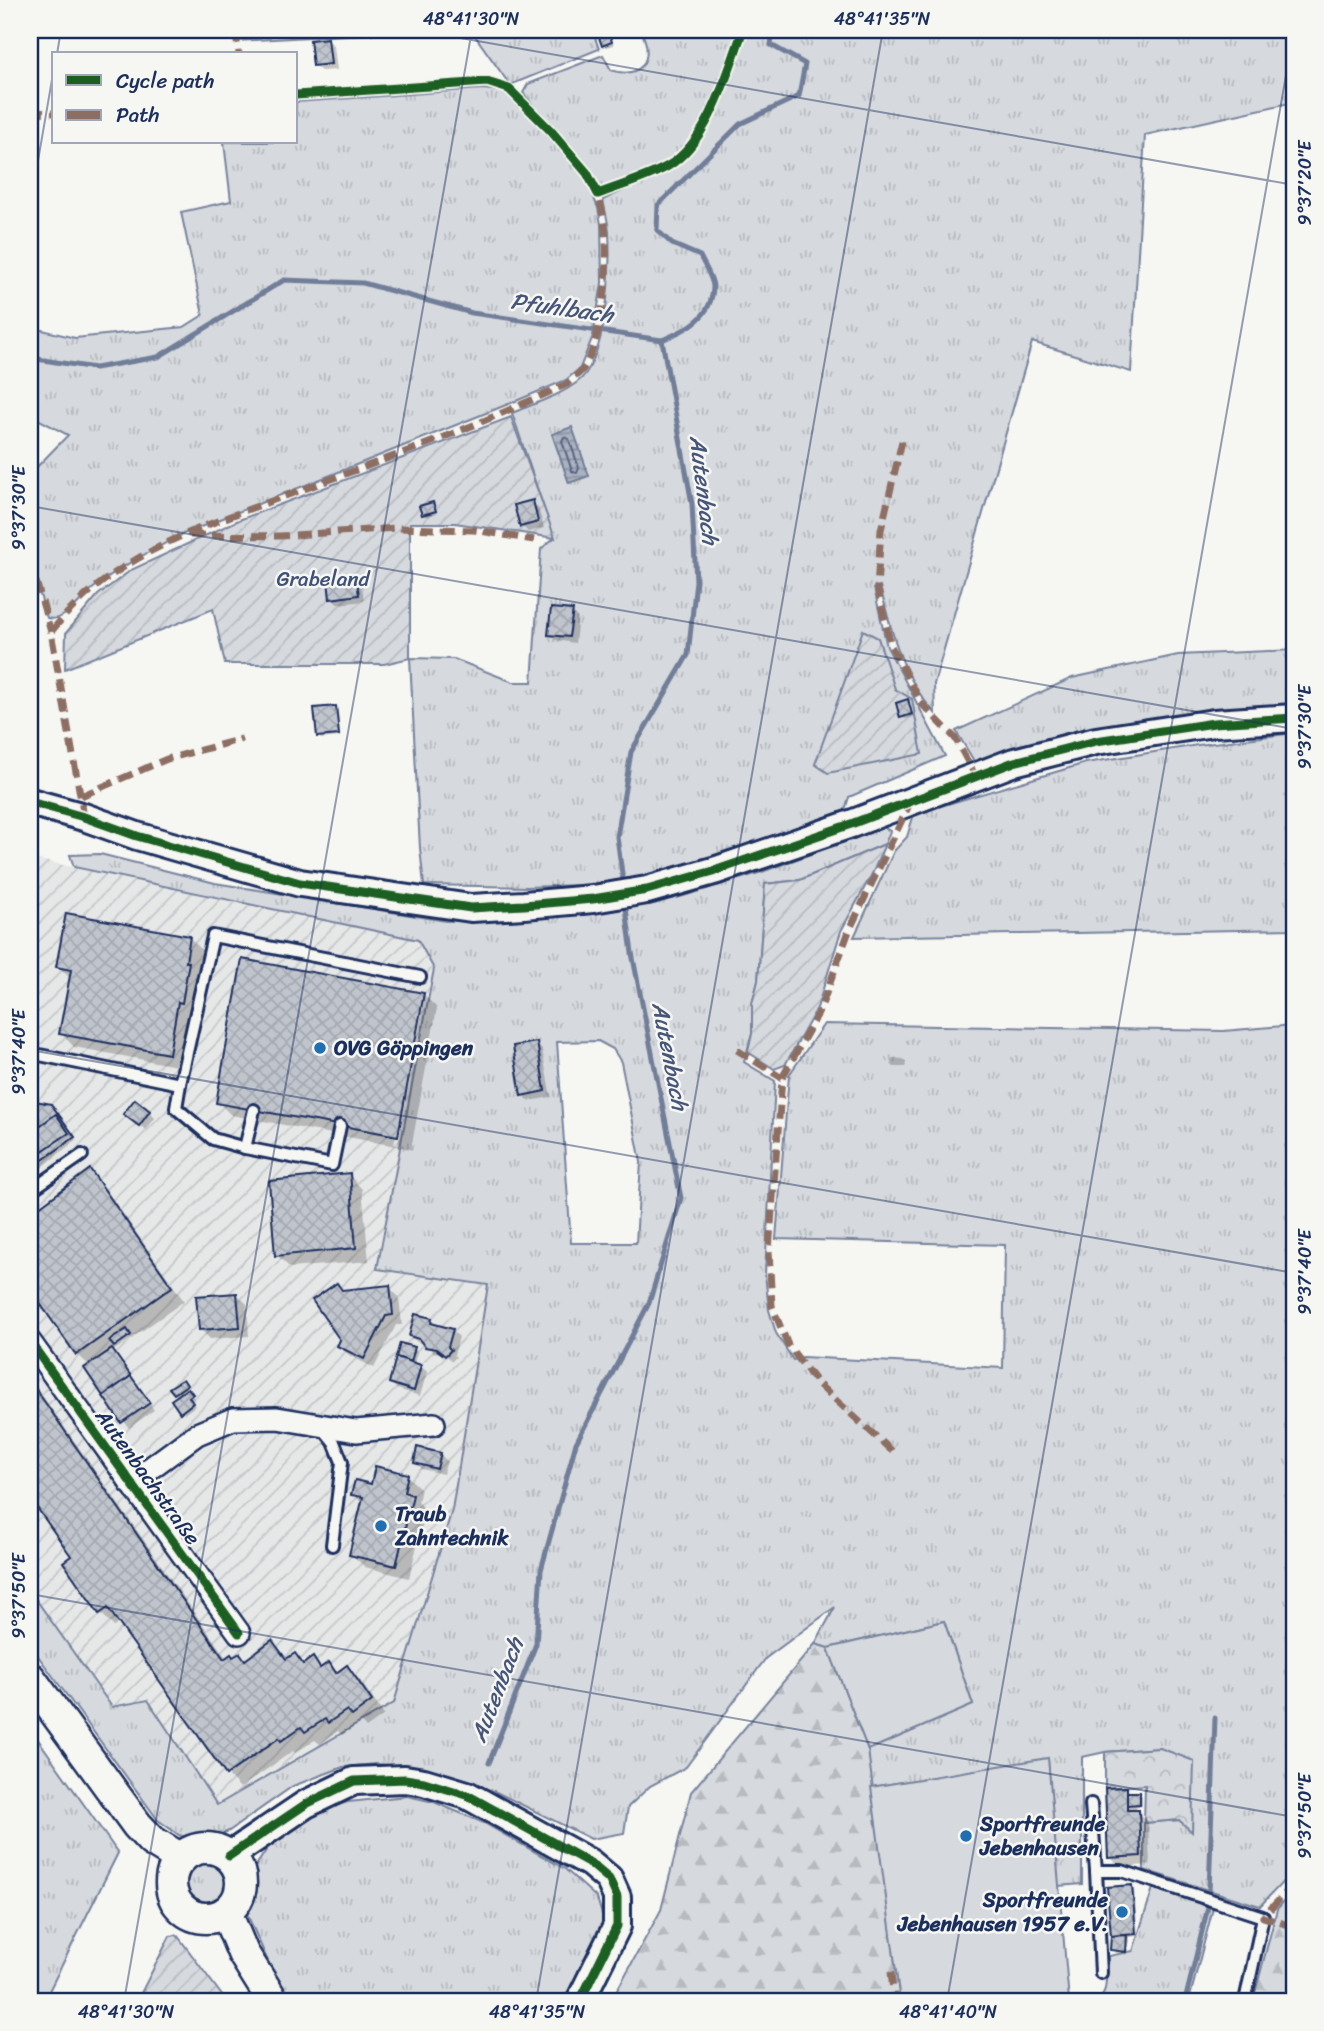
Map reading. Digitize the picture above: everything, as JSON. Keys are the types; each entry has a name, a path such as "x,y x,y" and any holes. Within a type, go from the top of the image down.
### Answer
{"main road":[{"path":"30,1678 137,1825 152,1841 181,1859"},
{"path":"199,1849 220,1851 229,1856 240,1874 242,1885 239,1895 226,1912 207,1918 188,1913 180,1906 172,1887 172,1877 181,1859 199,1849"},
{"path":"226,1912 243,1953 274,2001"}],"street":[{"path":"30,802 84,817 136,836 300,883 471,908 593,899 647,890 717,870 852,824 1026,759 1096,741 1214,723 1294,718"},
{"name":"Autenbachstraße","path":"30,1342 239,1633"},
{"name":"Autenbachstraße","path":"130,1483 197,1434 233,1419 277,1418 356,1432 435,1424"},
{"path":"229,1856 306,1804 354,1781 405,1779 467,1795 590,1863 609,1879 617,1897 617,1926 580,2001"}],"lane":[{"path":"340,1126 332,1165 213,1139 176,1108 213,936 420,977"},
{"path":"30,1053 180,1084"},
{"path":"245,1148 254,1110"},
{"path":"30,1191 82,1155"},
{"path":"320,1424 334,1442 342,1462 332,1545"},
{"path":"1091,1804 1101,1973"},
{"path":"1096,1871 1122,1871 1263,1917 1245,2001"}],"shaded area":[{"path":"30,858 418,940 434,969 377,1268 488,1284 452,1510 394,1703 217,1805 148,1700 112,1707 30,1599"}],"green space":[{"path":"235,30 438,30 236,41"},
{"path":"471,30 595,30 593,32 599,49 510,85"},
{"path":"644,30 739,30 715,95 690,141 669,162 610,187 599,186 523,93 528,84 603,55 611,70 637,70 646,59 646,43 642,33"},
{"path":"747,30 1294,30 1294,102 1145,135 1131,372 1032,342 934,684 935,713 906,669 880,586 874,588 887,647 945,756 849,797 844,813 752,849 630,883 527,887 424,885 410,658 454,659 513,682 532,682 541,549 554,538 512,413 562,392 586,373 599,342 606,304 609,231 603,200 667,170 696,144 718,108"},
{"path":"483,89 508,92 551,131 583,171 598,208 601,224 602,283 593,336 580,368 566,380 511,403 183,534 111,574 65,615 47,618 30,561 30,474 68,435 30,415 30,327 75,338 184,327 203,315 181,212 231,201 224,144 298,144 298,102"},
{"name":"Grabeland","path":"511,417 555,538 455,523 410,523 410,658 384,664 225,664 213,609 65,669 66,633 98,595 131,570 239,520"},
{"path":"863,630 878,638 895,689 912,699 922,754 828,773 815,764"},
{"path":"1294,650 1294,706 977,766 956,731 1072,678 1178,655"},
{"path":"1294,733 1294,929 854,937 894,851 907,837 914,814 1086,763"},
{"path":"883,827 890,831 885,844 800,880 765,884 758,981 752,1004 752,1034 744,1062 775,1081 765,1274 769,1310 776,1333 793,1360 803,1357 1003,1368 1005,1245 776,1239 789,1075 824,1024 1223,1031 1294,1025 1294,1870 1260,1906 1144,1870 1144,1823 1179,1820 1192,1831 1160,1748 1105,1752 1082,1757 1082,1884 1058,1886 1048,1759 871,1787 868,1750 973,1705 944,1621 828,1648 815,1644 835,1607 766,1658 686,1767 650,1786 628,1807 624,1833 591,1839 494,1791 413,1767 377,1764 343,1767 293,1786 229,1831 201,1842 179,1835 158,1820 30,1645 30,1591 112,1707 148,1700 217,1805 394,1703 452,1510 488,1285 377,1269 434,969 418,940 74,867 70,855 100,854 215,883 446,921 601,912 680,897 762,872","holes":["598,1041 613,1049 621,1062 641,1162 636,1243 571,1243 557,1042"]},
{"path":"885,844 841,931 817,1008 785,1065 774,1069 748,1052 752,1034 752,1004 758,981 765,884 800,880"},
{"path":"944,1621 973,1705 868,1750 828,1648"},
{"path":"815,1644 828,1648 868,1750 900,2001 611,2001 661,1910 691,1792"},
{"path":"30,1728 118,1853 44,2001 30,2001"},
{"path":"1160,1748 1194,1761 1192,1832 1179,1820 1144,1823 1145,1785 1105,1788 1105,1752"},
{"name":"Sportfreunde Jebenhausen","path":"1048,1758 1069,2001 900,2001 871,1787"},
{"path":"407,1796 434,1802 484,1823 565,1869 597,1898 605,1925 572,2001 299,2001 282,1993 247,1914 248,1891 253,1870 271,1843 306,1815 348,1802"},
{"path":"206,1862 221,1868 227,1883 221,1898 206,1904 191,1898 185,1883 191,1868"},
{"path":"1153,1888 1213,1908 1189,2001 1100,2001 1105,1989 1109,1956 1133,1951"},
{"path":"1294,1890 1294,2001 1253,2001 1277,1909"},
{"path":"177,1935 226,2001 137,2001 170,1936"}],"water":[{"path":"572,427 589,476 569,483 552,434"}],"building":[{"path":"608,30 612,42 602,46 597,32"},
{"path":"328,38 331,64 313,66 310,40"},
{"path":"533,500 538,522 520,527 514,505"},
{"path":"433,502 436,511 422,515 419,506"},
{"path":"356,576 359,595 330,599 328,580"},
{"path":"551,608 573,610 569,637 548,635"},
{"path":"908,699 912,714 900,718 896,703"},
{"path":"336,706 339,735 317,737 314,708"},
{"path":"66,913 190,936 182,1003 178,1002 169,1054 59,1034 71,970 56,967"},
{"name":"OVG Göppingen","path":"242,959 424,993 398,1136 216,1103"},
{"path":"537,1042 545,1091 521,1096 513,1046"},
{"path":"135,1099 150,1111 139,1126 123,1114"},
{"path":"30,1100 51,1104 75,1137 34,1166 30,1160"},
{"path":"56,1114 69,1133 42,1151 30,1133"},
{"path":"30,1133 42,1151 30,1160"},
{"path":"90,1169 172,1287 76,1355 30,1289 30,1214"},
{"path":"350,1173 356,1248 275,1256 269,1181"},
{"path":"337,1283 342,1290 390,1285 393,1315 386,1316 364,1359 337,1346 340,1340 312,1300"},
{"path":"237,1293 240,1327 199,1330 196,1296"},
{"path":"415,1314 432,1318 431,1323 453,1329 448,1347 451,1350 445,1356 436,1349 425,1347 419,1339 409,1336"},
{"path":"127,1329 131,1335 114,1347 109,1341"},
{"path":"400,1343 415,1347 411,1362 396,1357"},
{"path":"112,1349 131,1376 103,1396 84,1368"},
{"path":"396,1357 421,1365 414,1391 389,1383"},
{"path":"131,1376 150,1403 121,1423 103,1396"},
{"path":"183,1379 187,1385 174,1394 169,1388"},
{"path":"30,1381 224,1659 231,1654 233,1657 240,1653 245,1660 272,1640 286,1659 295,1653 303,1664 313,1657 320,1668 329,1662 336,1673 347,1665 372,1701 352,1716 347,1710 328,1723 325,1719 305,1732 301,1727 281,1741 279,1738 226,1775 108,1608 99,1614 63,1562 71,1556 30,1498"},
{"path":"188,1388 193,1394 189,1397 193,1403 180,1413 171,1400"},
{"path":"417,1447 441,1453 437,1469 414,1463"},
{"name":"Traub Zahntechnik","path":"375,1466 408,1474 404,1492 413,1495 396,1566 349,1555 363,1497 351,1495 355,1480 371,1484"},
{"path":"1127,1787 1127,1810 1139,1810 1141,1856 1108,1858 1105,1788"},
{"path":"1127,1792 1140,1792 1140,1804 1127,1805"},
{"path":"1132,1885 1136,1934 1111,1936 1107,1887"},
{"path":"1127,1935 1126,1952 1110,1950 1111,1936"}],"waterway":[{"name":"Pfuhlbach","path":"30,358 95,368 158,357 284,280 363,283 472,313 662,340 688,327 703,315 712,298 713,283 700,256 672,244 657,230 658,205 740,124 799,96 805,64 771,45 773,30"},
{"name":"Autenbach","path":"624,888 617,837 631,752 688,655 696,581 692,504 662,340"},
{"name":"Autenbach","path":"489,1763 536,1644 541,1570 576,1443 649,1303 681,1198 632,953 625,901"},
{"path":"1209,1893 1215,1718"},
{"path":"1185,2001 1208,1907"}],"marked path":[{"path":"235,30 239,52"},
{"path":"30,112 52,113"},
{"path":"84,817 51,632 96,587 122,568 177,538 432,442 567,384 583,369 591,353 603,307 606,280 605,228 595,189"},
{"path":"902,441 881,530 877,587 891,646 922,704 955,738 976,777"},
{"path":"190,535 280,536 397,528 474,530 534,540"},
{"path":"30,561 51,632"},
{"path":"81,796 167,759 242,739"},
{"path":"892,1451 817,1383 788,1345 772,1306 769,1251 782,1078 820,1010 849,931 911,801"},
{"path":"737,1050 782,1078"},
{"path":"1294,1884 1263,1917 1294,1927"},
{"path":"891,1972 894,2001"}],"cycle path":[{"path":"298,95 487,82 509,89 551,131 587,173 598,194 643,178 668,166 682,155 706,123 743,30"},
{"path":"30,802 300,883 471,908 524,905 593,899 647,890 717,870 851,824 1014,762 1096,741 1214,723 1294,718"},
{"path":"30,1342 239,1633"},
{"path":"229,1856 306,1804 354,1781 405,1779 467,1795 590,1863 609,1879 617,1897 617,1926 580,2001"}],"place":[{"name":"OVG Göppingen","path":"320,1048"},
{"name":"Traub Zahntechnik","path":"381,1526"},
{"name":"Sportfreunde Jebenhausen","path":"966,1836"},
{"name":"Sportfreunde Jebenhausen 1957 e.V.","path":"1122,1912"}]}
